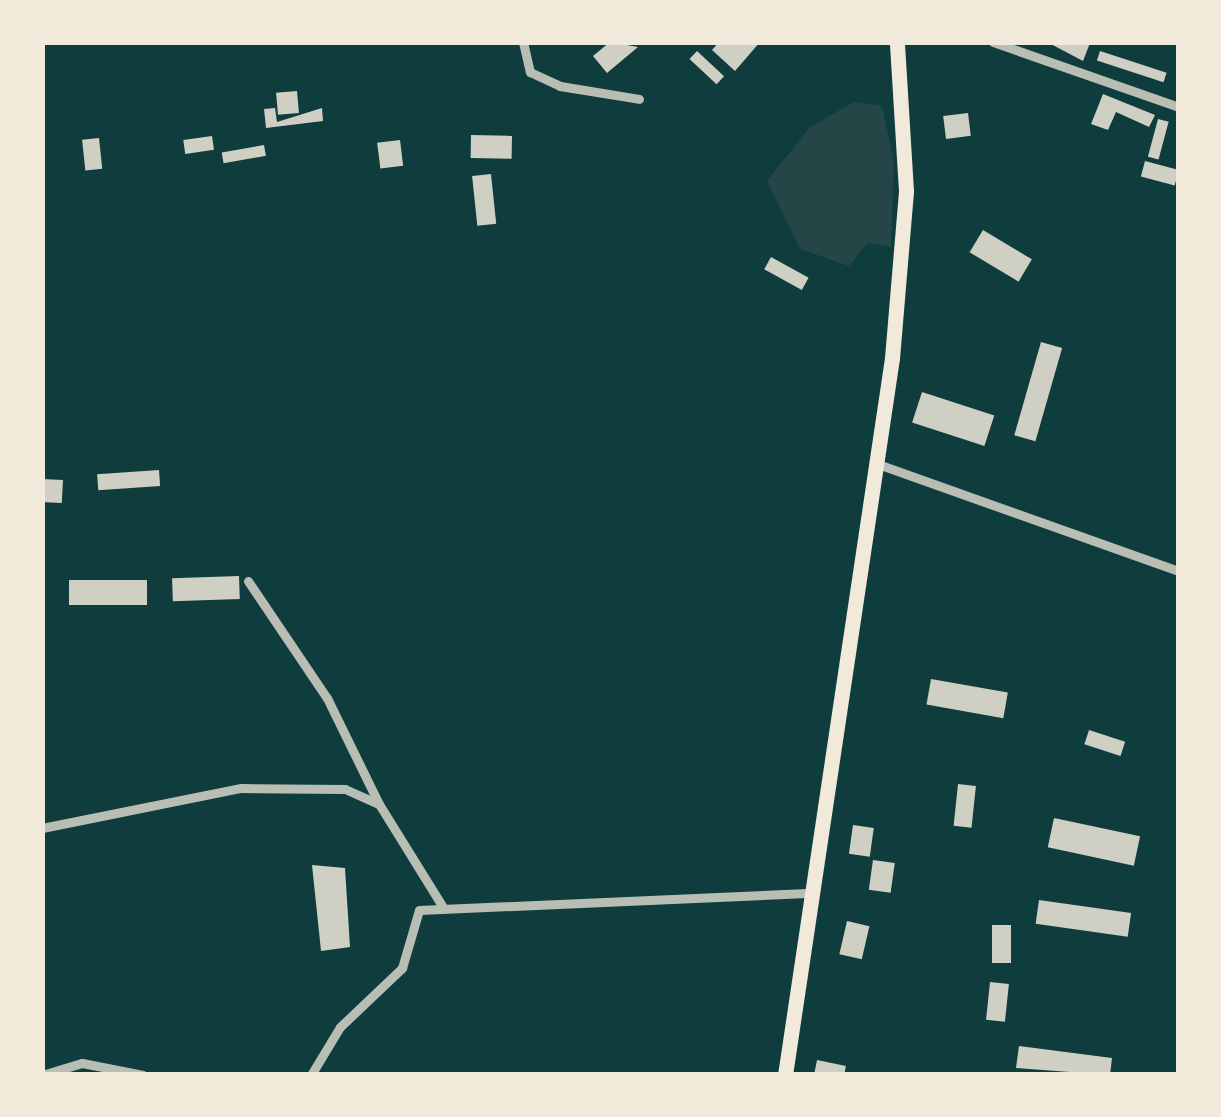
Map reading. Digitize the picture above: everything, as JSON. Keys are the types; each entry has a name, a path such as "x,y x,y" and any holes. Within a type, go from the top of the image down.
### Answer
{"highway":[{"path":"785,1075 875,463 906,191 897,42"}],"street":[{"path":"523,42 530,72 560,86 639,99"},
{"path":"994,42 1179,107"},
{"path":"875,463 1179,571"},
{"path":"248,580 327,698 379,804 444,909"},
{"path":"42,827 242,788 345,789 379,804"},
{"path":"311,1075 340,1027 402,968 419,910 813,893"},
{"path":"42,1075 82,1063 143,1075"}],"shaded area":[{"path":"854,102 882,106 894,162 891,247 867,243 849,266 800,249 767,181 810,127"}],"building":[{"path":"610,42 638,47 607,73 593,56"},
{"path":"719,42 760,42 735,71 712,50"},
{"path":"1047,42 1087,42 1090,43 1083,61"},
{"path":"697,51 724,76 717,84 689,59"},
{"path":"1100,51 1167,73 1163,82 1097,61"},
{"path":"297,91 299,113 278,115 276,93"},
{"path":"1103,94 1155,115 1149,127 1116,112 1108,130 1091,124"},
{"path":"275,108 277,122 322,108 323,121 266,128 264,109"},
{"path":"968,113 971,136 946,139 943,116"},
{"path":"1158,119 1169,122 1159,160 1148,157"},
{"path":"471,135 512,136 512,159 471,158"},
{"path":"212,136 214,150 185,154 183,140"},
{"path":"99,138 102,169 85,171 82,140"},
{"path":"400,140 403,166 380,169 377,143"},
{"path":"264,145 266,156 224,163 222,152"},
{"path":"1145,161 1179,170 1175,186 1141,176"},
{"path":"491,174 496,224 477,226 472,176"},
{"path":"983,230 1032,259 1018,282 970,252"},
{"path":"771,257 809,278 802,290 764,269"},
{"path":"1041,342 1062,348 1035,441 1014,435"},
{"path":"922,392 994,415 984,446 912,422"},
{"path":"159,470 160,486 98,490 97,474"},
{"path":"42,479 63,480 62,503 42,502"},
{"path":"239,576 240,599 173,601 172,578"},
{"path":"69,580 147,580 147,605 69,605"},
{"path":"931,679 1008,693 1003,718 926,705"},
{"path":"1089,730 1125,742 1121,756 1084,744"},
{"path":"958,784 976,786 972,828 954,826"},
{"path":"1054,818 1140,836 1134,866 1048,847"},
{"path":"853,825 874,828 870,857 849,854"},
{"path":"873,860 895,863 891,893 869,890"},
{"path":"312,865 345,868 350,947 321,951"},
{"path":"1039,900 1131,913 1128,937 1036,924"},
{"path":"847,921 869,926 862,959 839,954"},
{"path":"992,925 1011,925 1011,963 992,963"},
{"path":"990,982 1009,984 1005,1022 986,1020"},
{"path":"1019,1046 1112,1058 1110,1075 1016,1068"},
{"path":"817,1060 846,1066 844,1075 814,1075"}]}
